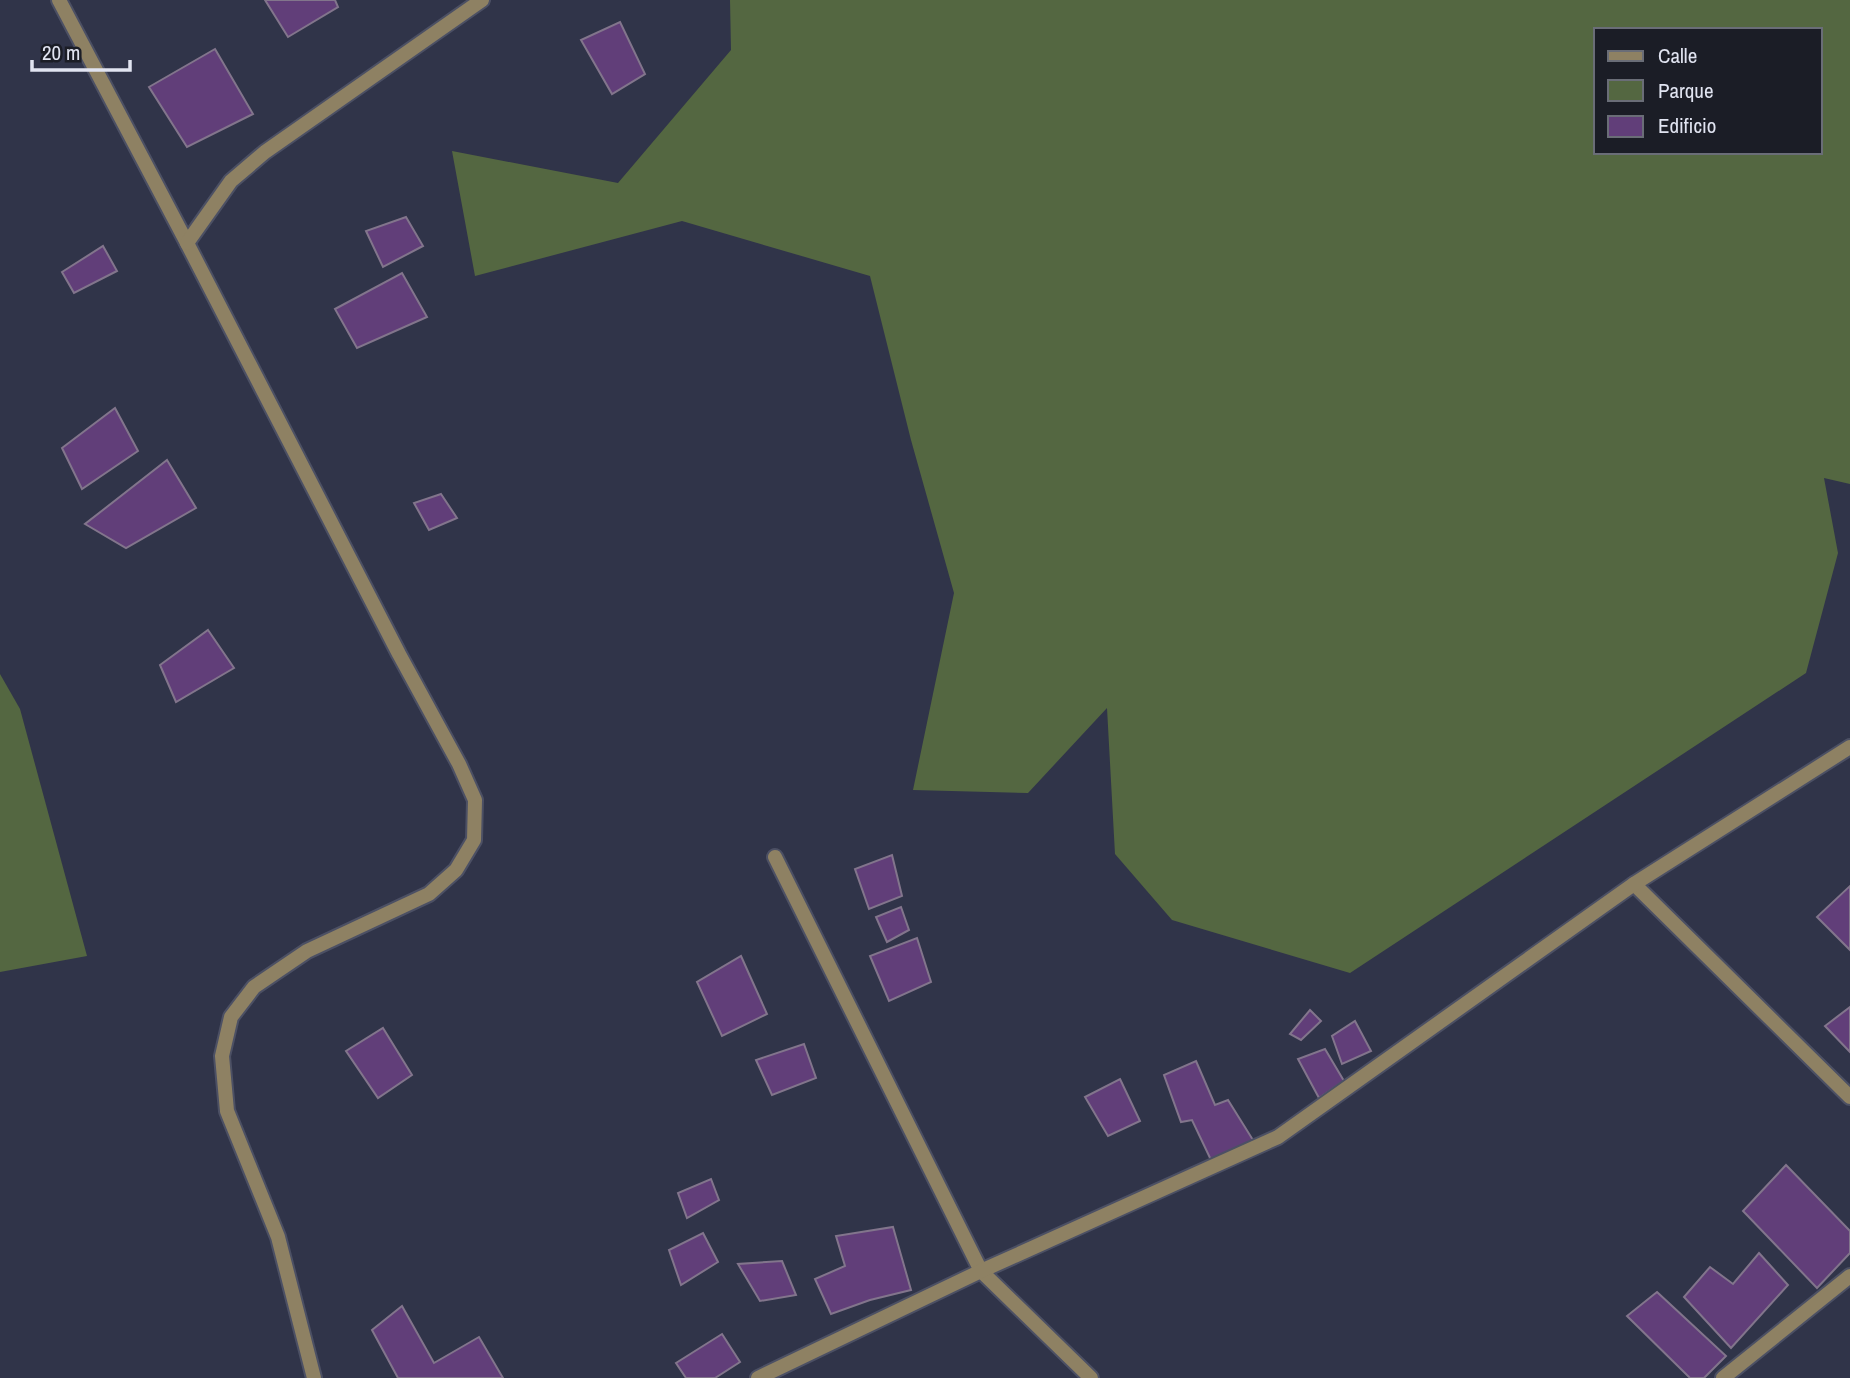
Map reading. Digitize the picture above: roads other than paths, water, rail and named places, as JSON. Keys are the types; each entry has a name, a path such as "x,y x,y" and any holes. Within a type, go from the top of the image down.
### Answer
{"street":[{"path":"58,0 399,654 460,764 475,800 474,840 456,870 429,894 307,951 254,987 231,1017 222,1056 227,1111 278,1237 314,1378"},
{"path":"187,243 231,181 265,152 482,0"},
{"path":"759,1378 981,1271 1278,1137 1634,884 1850,747"},
{"path":"775,857 981,1271 1091,1378"},
{"path":"1634,884 1850,1097"},
{"path":"1723,1378 1850,1276"}]}
